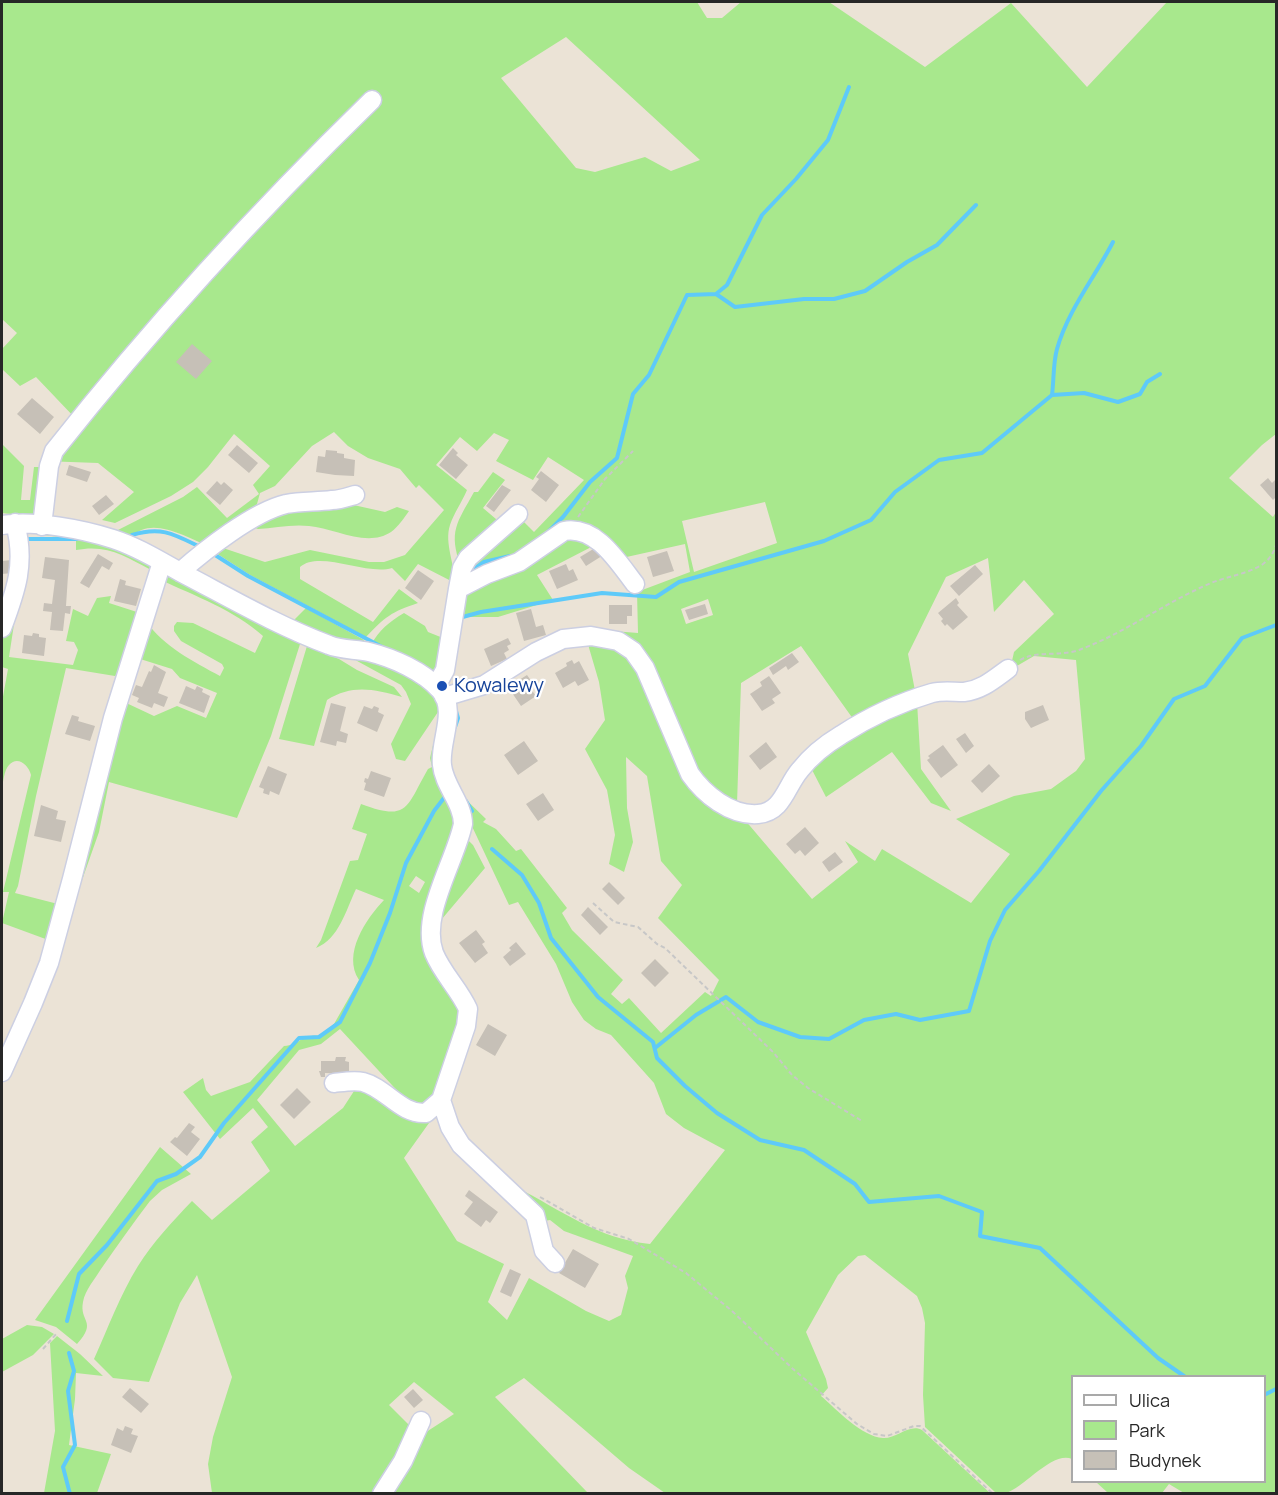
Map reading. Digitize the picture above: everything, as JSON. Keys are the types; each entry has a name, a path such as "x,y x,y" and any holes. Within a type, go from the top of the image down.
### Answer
{"street":[{"path":"42,526 49,466 54,451 261,210 372,100"},
{"path":"180,572 245,523 283,505 313,500 333,500 355,495"},
{"path":"334,1083 354,1081 368,1084 413,1112 426,1113 441,1100 468,1017 468,1009 434,952 431,938 433,916 463,824 462,815 442,767 442,696 462,568 468,558 518,514"},
{"path":"8,524 42,526 102,535 131,546 296,633 333,646 390,659 419,674 442,696"},
{"path":"2,628 19,578 20,539 8,524"},
{"path":"458,589 487,574 519,562 559,534 572,530 589,536 605,546 635,584"},
{"path":"2,1072 52,954 113,718 162,562"},
{"path":"442,696 484,685 536,652 563,639 591,636 618,641 633,651 645,668 690,774 698,785 718,802 736,810 757,814 777,806 806,763 841,735 881,712 933,693 964,692 984,687 1008,669"},
{"path":"441,1100 450,1127 461,1145 535,1215 544,1251 555,1263"},
{"path":"382,1494 403,1461 421,1421"}],"path":[{"path":"572,530 590,497 633,451"},
{"path":"1008,669 1027,656 1069,652 1091,644 1212,583 1253,569 1270,557 1276,545"},
{"path":"592,903 614,922 638,927 665,948 773,1052 792,1075 808,1088 862,1121"},
{"path":"533,1193 594,1228 629,1239 686,1273 732,1311 856,1424 874,1434 887,1436 914,1425 920,1426 993,1494"},
{"path":"43,1349 57,1333"}],"green space":[{"path":"2,2 697,2 707,18 722,18 741,2 829,2 925,67 1011,3 1087,87 1167,2 1276,2 1276,434 1229,478 1273,517 1276,512 1276,1493 1184,1493 1169,1484 1162,1493 1108,1493 1097,1483 1266,1483 1266,1375 1071,1375 1071,1459 1056,1460 1013,1490 996,1493 925,1427 923,1395 925,1323 922,1308 917,1296 865,1255 858,1256 838,1275 806,1332 826,1379 828,1388 821,1396 858,1428 875,1436 888,1438 913,1428 922,1430 990,1493 665,1493 629,1468 524,1378 495,1397 588,1493 386,1493 420,1436 454,1414 414,1382 389,1405 414,1430 379,1493 212,1493 208,1464 213,1437 232,1377 197,1275 180,1303 149,1382 113,1378 94,1359 138,1266 177,1217 192,1201 212,1220 270,1171 251,1142 268,1127 253,1108 220,1139 183,1092 203,1078 206,1090 211,1096 250,1082 284,1046 294,1044 304,1038 320,1036 334,1024 359,980 354,970 353,959 358,937 384,900 356,889 336,931 324,944 316,948 350,861 358,860 367,834 352,829 361,804 377,809 397,811 410,802 428,769 432,767 430,758 438,724 458,812 428,918 464,1009 437,1095 427,1108 404,1098 340,1029 321,1044 299,1050 257,1100 295,1146 343,1108 356,1088 434,1116 404,1158 457,1241 504,1264 488,1302 507,1320 529,1278 586,1311 609,1321 621,1315 628,1288 625,1276 633,1256 564,1231 550,1220 544,1221 516,1187 597,1230 631,1241 650,1244 725,1150 684,1128 666,1114 654,1083 611,1035 596,1029 584,1020 572,1002 556,964 518,902 509,905 454,788 486,819 483,822 496,829 516,851 521,849 567,908 562,913 572,930 623,980 611,994 622,1004 629,998 661,1033 705,992 711,996 719,980 658,918 682,885 661,861 647,776 626,757 627,808 633,842 624,872 609,864 615,835 607,790 585,749 605,720 599,682 587,641 606,642 633,658 684,769 739,813 812,899 858,862 845,841 875,861 882,849 971,903 1010,854 956,819 1014,796 1051,789 1076,771 1085,759 1076,660 1034,656 1010,670 1014,652 1054,614 1024,580 994,612 988,558 946,577 908,654 916,696 856,723 801,646 741,683 737,804 696,776 647,666 601,630 638,633 637,592 690,572 685,544 622,558 572,526 516,560 463,574 520,518 534,532 584,480 548,457 533,480 496,461 509,440 494,433 477,451 460,437 436,465 467,490 448,532 455,583 418,564 405,581 392,568 370,569 319,561 309,562 300,567 300,579 373,622 399,589 418,603 389,616 366,637 250,575 213,551 223,548 265,562 310,550 369,562 384,562 405,555 444,510 419,485 416,488 400,469 368,458 348,446 334,432 312,446 275,486 260,493 254,515 208,546 179,533 158,528 139,531 131,538 116,531 183,497 197,487 227,518 259,494 253,485 270,466 234,434 193,482 171,496 115,523 102,520 134,492 98,463 43,461 76,419 36,377 20,386 2,369 2,349 17,333 2,319","holes":["566,37 700,160 671,171 645,157 595,172 576,168 501,78","765,502 777,543 694,572 682,521","708,599 713,615 686,624 681,609","416,876 425,882 419,893 409,886"]},
{"path":"2,444 24,466 21,500 30,500 34,467 43,467 37,517 2,513"},
{"path":"493,472 505,480 483,508 503,525 461,567 455,544 456,528 474,492 478,492"},
{"path":"349,504 385,512 397,507 409,511 391,532 372,538 350,536 309,526 258,529 250,526 275,514"},
{"path":"26,528 77,536 149,561 151,570 115,552 97,549 76,550 76,539 27,533"},
{"path":"562,535 599,543 537,575 553,600 498,617 459,617 464,592"},
{"path":"163,571 301,641 271,736 237,818 109,782 99,832 69,917 122,701 154,716 177,706 206,718 217,693 180,678 172,669 137,658 146,621 170,646 220,676 224,668 222,664 181,641 174,631 177,622 193,623 255,653 263,636 227,611 161,580"},
{"path":"111,596 109,603 140,613 122,671 115,676 66,668 15,893 58,904 51,941 2,923 9,892 3,892 31,775 23,763 12,762 6,770 2,789 2,702 8,669 2,667 2,637 18,598 9,657 73,665 78,650 74,642 66,641 73,609 88,616 97,598"},
{"path":"306,608 364,640 362,647 290,624"},
{"path":"404,613 425,626 428,632 443,638 445,643 434,675 371,645 385,627"},
{"path":"307,646 339,659 394,687 402,697 373,690 354,690 336,695 327,700 314,746 279,739"},
{"path":"348,656 385,662 419,682 442,706 405,761 396,759 391,744 411,704 406,692 401,685"},
{"path":"917,702 921,769 951,811 931,803 892,752 826,797 809,764 830,746"},
{"path":"468,840 485,868 436,926 466,841"},
{"path":"160,1147 191,1174 162,1190 150,1201 101,1269 84,1298 82,1309 87,1326 77,1344 56,1327 35,1320"},
{"path":"27,1325 42,1327 54,1334 33,1355 2,1372 2,1339"},
{"path":"57,1336 103,1376 76,1373 69,1445 111,1454 97,1493 44,1493 55,1431 50,1343"}],"building":[{"path":"192,344 212,361 196,379 176,362"},
{"path":"32,398 54,417 40,434 17,414"},
{"path":"237,445 258,463 249,473 228,455"},
{"path":"453,448 458,453 456,455 468,465 456,479 439,465"},
{"path":"326,450 337,451 337,453 344,454 344,458 355,460 354,476 316,472 318,456 325,457"},
{"path":"69,465 91,472 87,482 66,475"},
{"path":"541,471 559,485 546,502 531,490 539,479 536,477"},
{"path":"1268,478 1272,483 1276,479 1276,497 1273,500 1260,485"},
{"path":"217,481 221,485 224,482 233,490 220,505 206,493"},
{"path":"502,485 511,490 494,512 486,506"},
{"path":"106,495 114,504 99,515 92,506"},
{"path":"600,545 605,554 586,566 580,557"},
{"path":"667,551 674,571 653,577 647,557"},
{"path":"98,554 113,563 109,570 102,566 89,588 80,583"},
{"path":"45,557 69,560 66,606 71,606 70,614 65,613 63,631 50,630 52,612 43,611 44,603 52,604 55,580 42,578"},
{"path":"12,560 13,573 2,574 2,561"},
{"path":"566,564 569,571 573,569 578,580 557,589 549,571"},
{"path":"975,565 983,574 959,596 950,586"},
{"path":"418,570 434,581 421,600 405,588"},
{"path":"120,579 126,581 125,585 141,589 136,606 114,601"},
{"path":"956,598 959,603 957,605 968,617 953,630 947,624 945,626 938,613"},
{"path":"705,604 708,614 689,620 685,610"},
{"path":"609,605 632,605 632,616 627,616 627,624 609,624"},
{"path":"531,609 536,627 543,625 546,635 524,641 516,613"},
{"path":"33,633 46,638 44,656 22,653 24,635 32,636"},
{"path":"508,638 511,644 507,646 509,650 504,653 507,659 491,666 484,649"},
{"path":"792,653 799,662 788,670 786,666 773,675 769,668"},
{"path":"572,660 574,664 579,661 589,680 578,686 575,681 563,688 555,673"},
{"path":"154,665 166,672 158,693 168,697 164,707 154,703 152,708 137,702 139,698 132,695 136,685 142,687"},
{"path":"527,675 534,685 530,688 536,696 521,706 508,687"},
{"path":"769,676 781,693 772,699 775,703 762,711 750,694 762,686 760,682"},
{"path":"186,686 195,690 197,686 210,696 204,713 179,703"},
{"path":"331,703 346,707 340,731 348,734 346,743 337,741 336,746 320,742"},
{"path":"1043,705 1049,720 1031,728 1025,719 1025,712"},
{"path":"364,706 372,709 374,706 379,708 378,712 384,715 377,732 357,723"},
{"path":"72,715 79,717 78,721 95,726 90,741 65,734"},
{"path":"965,733 974,746 966,753 956,739"},
{"path":"524,741 538,761 518,775 504,755"},
{"path":"766,742 777,757 760,770 749,756"},
{"path":"943,745 958,765 941,778 927,760 930,758 928,756"},
{"path":"989,764 1000,776 982,793 971,781"},
{"path":"268,766 287,774 279,795 270,791 269,795 263,793 264,789 259,787"},
{"path":"371,771 391,778 384,797 364,790 365,778 368,779"},
{"path":"543,793 554,810 538,821 526,804"},
{"path":"41,805 58,811 56,819 66,821 61,842 34,836"},
{"path":"805,827 819,843 805,856 800,850 795,854 786,844"},
{"path":"835,852 843,862 829,872 822,862"},
{"path":"609,882 625,898 618,905 602,889"},
{"path":"588,907 608,927 600,935 581,915"},
{"path":"476,930 485,942 482,944 488,953 475,963 459,943"},
{"path":"516,942 526,954 510,966 503,957"},
{"path":"655,959 669,973 655,987 641,973"},
{"path":"488,1024 507,1035 495,1056 476,1045"},
{"path":"336,1057 346,1057 345,1061 349,1062 349,1074 325,1073 325,1077 321,1077 319,1071 321,1071 321,1061 335,1061"},
{"path":"297,1088 311,1102 294,1119 280,1105"},
{"path":"189,1123 195,1127 191,1132 200,1139 187,1156 170,1142 175,1137 177,1138"},
{"path":"469,1190 498,1212 490,1223 486,1220 481,1227 464,1214 473,1202 465,1196"},
{"path":"573,1249 599,1264 585,1288 559,1273"},
{"path":"510,1269 521,1274 511,1297 500,1292"},
{"path":"130,1388 149,1404 141,1413 122,1397"},
{"path":"413,1389 423,1400 414,1408 404,1397"},
{"path":"125,1426 133,1429 131,1434 138,1436 131,1453 111,1445 117,1428 123,1431"}],"waterway":[{"path":"548,532 563,517 590,482 617,458 633,394 649,375 687,295 716,294 727,285 762,215 828,140 849,87"},
{"path":"716,294 735,307 804,299 834,299 865,291 907,262 937,245 976,205"},
{"path":"459,618 481,612 602,593 656,597 679,582 824,541 871,520 895,492 939,460 982,453 1052,395 1054,366 1062,335 1075,307 1113,242"},
{"path":"1052,395 1084,393 1118,402 1140,394 1147,382 1160,374"},
{"path":"132,535 159,531 182,538 200,547"},
{"path":"27,539 77,539"},
{"path":"212,553 248,576 384,648"},
{"path":"470,575 470,572 484,562 510,556"},
{"path":"655,1048 696,1015 726,997 758,1022 800,1037 829,1039 864,1020 896,1014 920,1020 969,1011 990,941 1005,910 1039,871 1101,791 1141,746 1174,699 1205,686 1242,638 1276,625"},
{"path":"455,727 458,718 456,711"},
{"path":"67,1321 79,1274 107,1245 157,1181 176,1174 200,1157 224,1123 299,1038 319,1037 340,1022 370,963 390,913 406,863 434,811 447,794"},
{"path":"466,801 472,811"},
{"path":"492,849 522,875 539,903 551,938 598,997 653,1042 657,1058 717,1113 760,1140 804,1150 855,1184 869,1202 939,1196 982,1212 980,1236 1040,1248 1158,1358 1183,1375"},
{"path":"69,1353 74,1371 68,1391 75,1445 63,1467 70,1494"},
{"path":"1266,1394 1276,1389"}],"place":[{"name":"Kowalewy","path":"442,686"}]}
